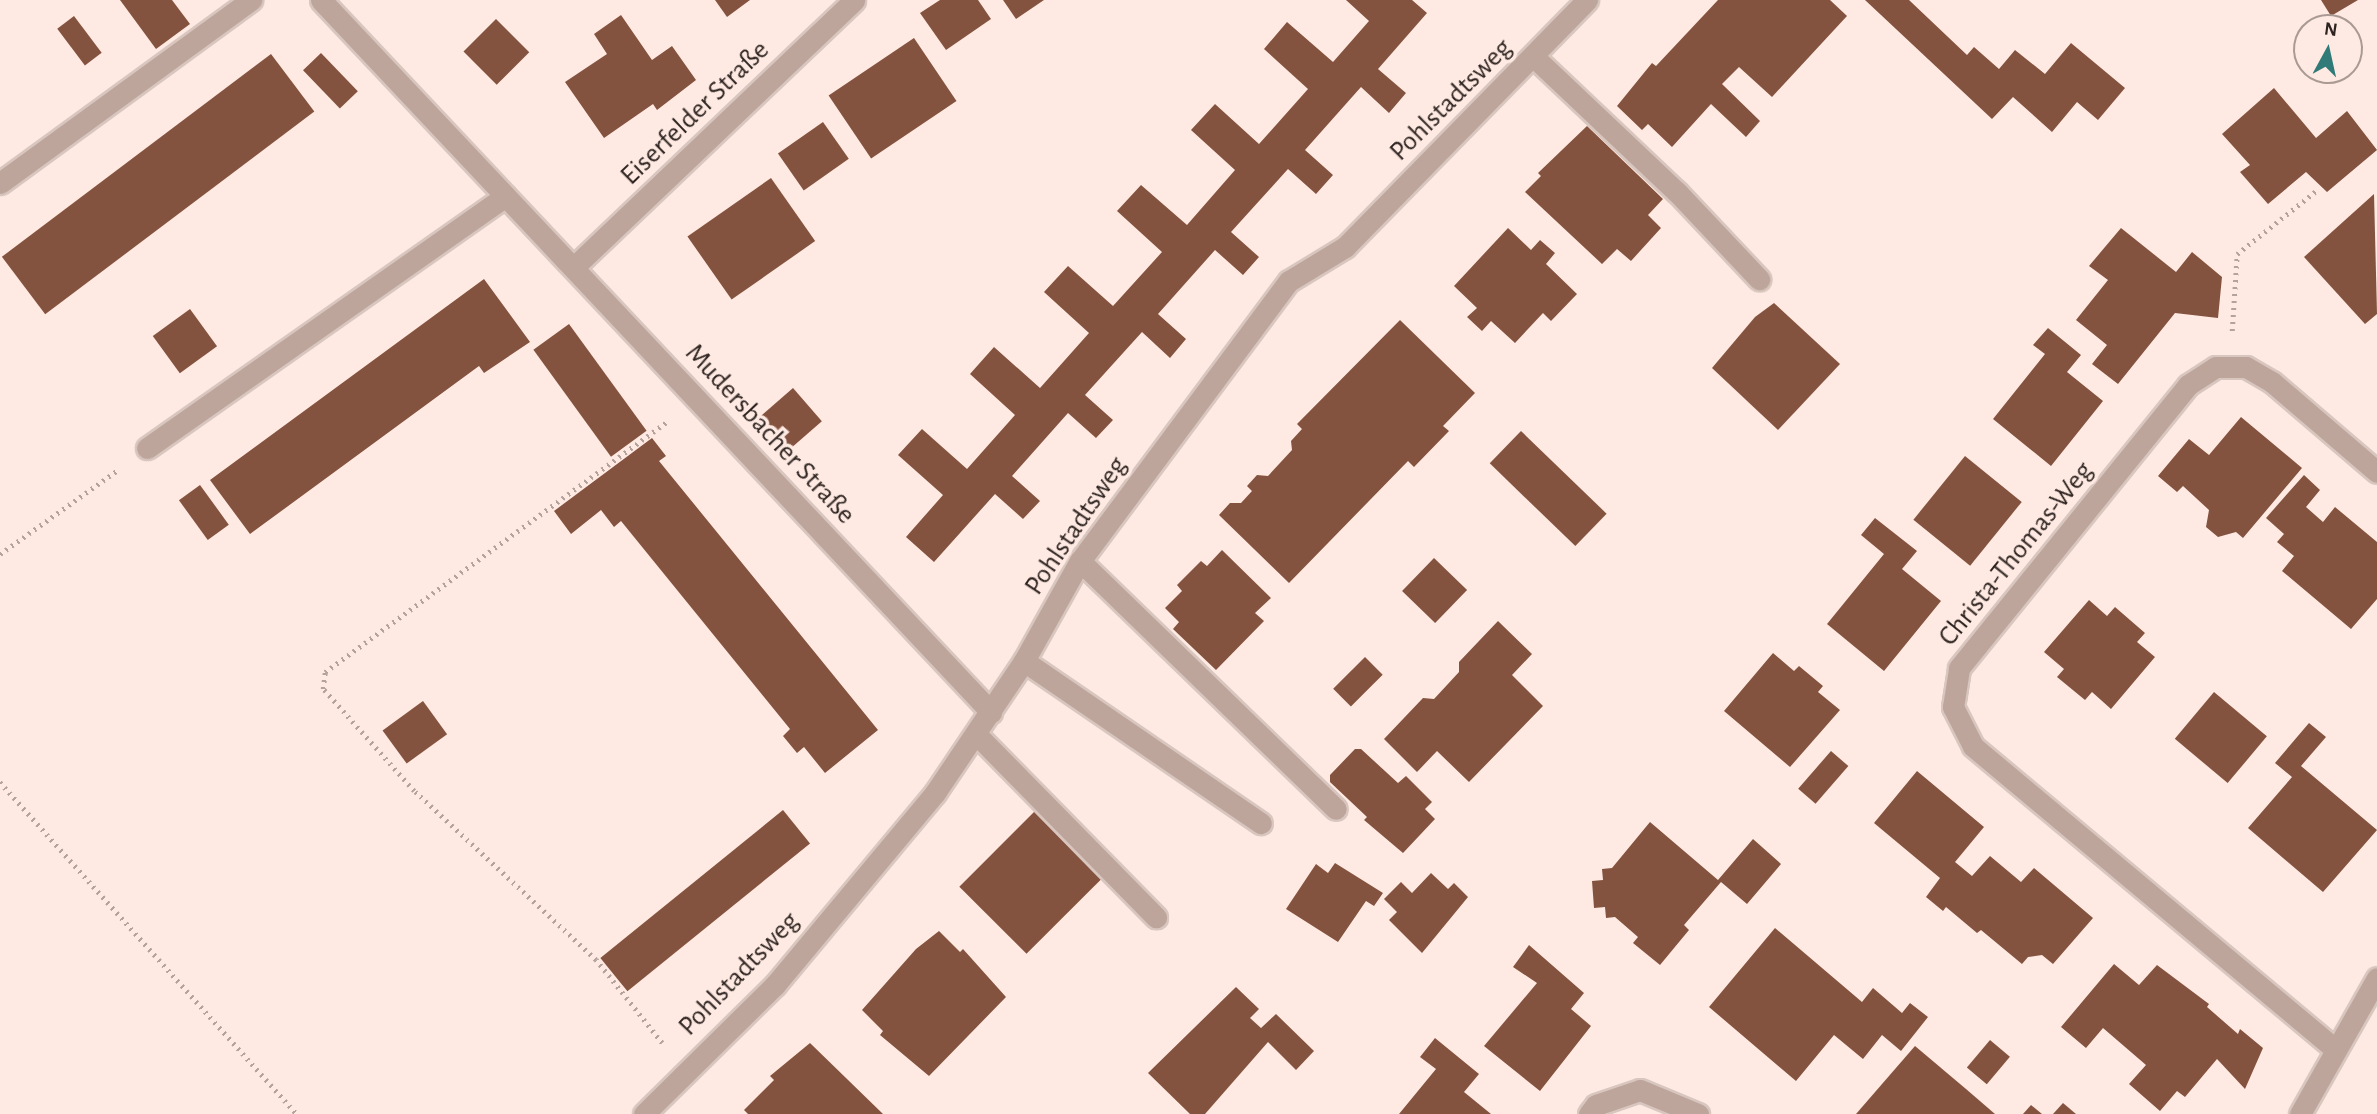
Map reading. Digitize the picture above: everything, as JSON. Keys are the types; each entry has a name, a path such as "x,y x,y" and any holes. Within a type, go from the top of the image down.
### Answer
{"street":[{"path":"0,183 251,0"},
{"name":"Mudersbacher Straße","path":"321,0 991,712"},
{"name":"Eiserfelder Straße","path":"574,267 854,0"},
{"name":"Pohlstadtsweg","path":"644,1114 685,1070 775,985 935,793 1024,661 1080,561 1289,281 1345,247 1587,0"},
{"path":"1534,56 1677,192 1759,279"},
{"path":"147,448 505,196"},
{"path":"2230,368 2246,367 2272,382 2377,472"},
{"name":"Christa-Thomas-Weg","path":"2230,368 2217,368 2180,395 1959,668 1953,707 1973,746 2335,1049"},
{"path":"1080,561 1336,809"},
{"path":"1024,661 1261,823"},
{"path":"976,734 1156,917"},
{"path":"2300,1114 2377,978"},
{"path":"1590,1114 1596,1105 1640,1090 1699,1114"}],"path":[{"path":"2230,368 2237,254 2316,191"},
{"path":"685,1070 596,960 414,791 323,689 325,672 698,399"},
{"path":"0,554 147,448"},
{"path":"0,782 297,1114"}],"building":[{"path":"120,0 172,0 190,24 156,49"},
{"path":"715,0 750,0 727,17"},
{"path":"940,0 978,0 991,19 946,50 920,13"},
{"path":"1003,0 1044,0 1016,19"},
{"path":"1346,0 1412,0 1427,13 1378,69 1406,93 1389,113 1361,87 1305,150 1333,175 1316,194 1288,169 1231,232 1259,257 1243,275 1215,250 1158,314 1186,339 1170,358 1142,332 1085,395 1113,420 1096,438 1068,413 1012,476 1040,501 1023,519 995,494 934,562 906,537 943,495 898,455 922,429 967,469 1015,415 970,374 994,347 1040,388 1089,333 1044,292 1068,266 1113,306 1162,252 1117,211 1141,185 1187,225 1235,170 1191,130 1215,104 1259,144 1308,89 1264,49 1287,22 1333,62 1369,21"},
{"path":"1718,0 1830,0 1847,16 1772,97 1739,67 1722,84 1760,121 1746,137 1711,104 1672,147 1648,124 1642,130 1617,106 1652,63 1656,66"},
{"path":"1865,0 1909,0 1967,55 1974,47 1999,69 2015,50 2045,74 2071,43 2125,88 2098,120 2077,102 2052,132 2013,97 1992,119"},
{"path":"2321,0 2358,0 2334,14 2330,14"},
{"path":"621,15 652,60 672,46 696,80 657,110 653,104 604,138 565,82 607,54 594,34"},
{"path":"74,16 102,53 85,65 57,29"},
{"path":"496,19 529,52 497,85 463,52"},
{"path":"914,38 956,101 871,159 829,96"},
{"path":"321,53 358,91 340,108 303,70"},
{"path":"271,54 314,112 45,314 2,257"},
{"path":"2274,88 2316,138 2347,111 2377,150 2327,192 2306,172 2268,204 2240,172 2250,165 2222,134"},
{"path":"823,122 849,159 804,190 778,154"},
{"path":"1587,126 1663,199 1648,215 1661,228 1631,261 1617,249 1602,264 1525,192 1541,176 1538,173"},
{"path":"771,178 815,241 732,300 687,237"},
{"path":"2374,194 2377,314 2365,324 2304,257"},
{"path":"1508,228 1531,250 1540,240 1555,253 1546,264 1577,294 1551,321 1543,313 1515,343 1491,321 1482,331 1467,317 1477,308 1454,286"},
{"path":"2121,228 2176,272 2192,252 2222,277 2218,318 2175,313 2118,384 2092,364 2107,345 2076,320 2108,280 2089,266"},
{"path":"484,279 530,342 484,373 479,366 250,534 210,480"},
{"path":"1774,303 1840,364 1778,430 1712,368 1755,317"},
{"path":"190,309 217,346 180,373 153,336"},
{"path":"1400,320 1475,393 1443,426 1449,431 1414,467 1408,461 1289,583 1219,515 1230,503 1241,503 1252,491 1247,486 1257,475 1268,476 1292,450 1291,441 1302,429 1297,424"},
{"path":"569,324 647,431 611,457 533,350"},
{"path":"2048,328 2081,355 2067,372 2103,401 2051,466 1993,419 2045,354 2033,345"},
{"path":"793,388 822,421 789,449 761,416"},
{"path":"2241,417 2302,468 2243,538 2236,532 2218,537 2206,527 2209,510 2183,486 2177,492 2158,476 2189,439 2209,455"},
{"path":"1521,431 1607,514 1575,546 1490,463"},
{"path":"652,438 666,456 659,461 878,730 825,773 804,747 797,753 783,736 790,729 621,521 614,527 601,510 571,534 554,511"},
{"path":"1965,456 2022,502 1970,566 1913,520"},
{"path":"2304,475 2320,490 2306,507 2323,522 2335,507 2377,542 2377,599 2351,629 2282,571 2294,556 2277,542 2284,534 2266,518"},
{"path":"200,485 229,525 208,540 179,500"},
{"path":"1875,518 1917,551 1902,569 1941,601 1884,671 1827,624 1884,554 1861,535"},
{"path":"1222,550 1271,598 1255,613 1264,621 1216,670 1173,629 1179,622 1165,608 1182,591 1177,585 1201,561 1207,566"},
{"path":"1434,558 1467,590 1435,623 1402,591"},
{"path":"2089,600 2107,616 2115,607 2145,633 2137,642 2155,657 2111,709 2092,692 2085,700 2057,677 2064,669 2044,652"},
{"path":"1498,621 1532,654 1512,675 1543,706 1469,782 1437,751 1417,772 1384,739 1423,698 1434,699 1459,672 1459,662"},
{"path":"1773,653 1794,671 1799,666 1823,686 1818,692 1840,710 1790,767 1724,711"},
{"path":"1365,657 1383,675 1351,706 1333,689"},
{"path":"2214,692 2267,736 2228,783 2175,739"},
{"path":"423,701 447,734 407,764 383,730"},
{"path":"2309,723 2326,737 2301,766 2377,830 2323,892 2248,828 2292,777 2275,763"},
{"path":"1355,749 1361,749 1398,783 1406,776 1432,802 1425,809 1435,819 1403,853 1364,820 1367,817 1330,782 1330,775"},
{"path":"1831,751 1848,766 1816,804 1798,789"},
{"path":"1917,771 1984,827 1955,862 1972,876 1990,856 2021,882 2034,868 2093,918 2053,964 2042,955 2028,957 2022,964 1981,930 1977,933 1946,907 1943,911 1926,897 1940,878 1874,823"},
{"path":"783,810 810,843 627,991 600,958"},
{"path":"1035,811 1102,878 1027,954 959,887"},
{"path":"1650,822 1718,880 1753,839 1781,864 1747,904 1721,882 1684,925 1689,930 1660,965 1633,943 1638,937 1615,917 1606,918 1605,907 1594,908 1592,881 1603,880 1602,869 1612,868"},
{"path":"1335,863 1383,893 1374,906 1366,901 1338,942 1286,909 1316,864 1328,873"},
{"path":"1431,873 1448,889 1454,883 1468,897 1422,953 1389,920 1397,912 1384,899 1401,882 1412,893"},
{"path":"1775,928 1862,1002 1873,988 1902,1013 1910,1003 1928,1017 1901,1051 1882,1035 1863,1059 1834,1035 1796,1081 1709,1007"},
{"path":"939,931 960,952 963,949 1006,997 929,1076 880,1035 883,1031 862,1010 916,949"},
{"path":"1529,945 1584,993 1571,1009 1591,1026 1540,1091 1484,1046 1537,983 1513,967"},
{"path":"2114,964 2139,985 2157,965 2209,1004 2207,1007 2238,1034 2240,1029 2263,1048 2245,1089 2217,1059 2185,1097 2177,1091 2160,1111 2129,1084 2146,1065 2103,1028 2086,1048 2061,1027"},
{"path":"1236,987 1259,1009 1250,1018 1261,1028 1276,1014 1314,1051 1296,1070 1268,1042 1205,1114 1190,1114 1148,1073"},
{"path":"1435,1038 1479,1074 1464,1092 1491,1114 1399,1114 1436,1069 1420,1057"},
{"path":"1990,1040 2010,1057 1987,1084 1967,1068"},
{"path":"810,1043 883,1114 748,1114 744,1110 774,1080 770,1076"},
{"path":"1915,1046 1966,1089 1995,1114 1856,1114"},
{"path":"2063,1103 2076,1114 2053,1114"},
{"path":"2031,1105 2042,1114 2023,1114"}]}
